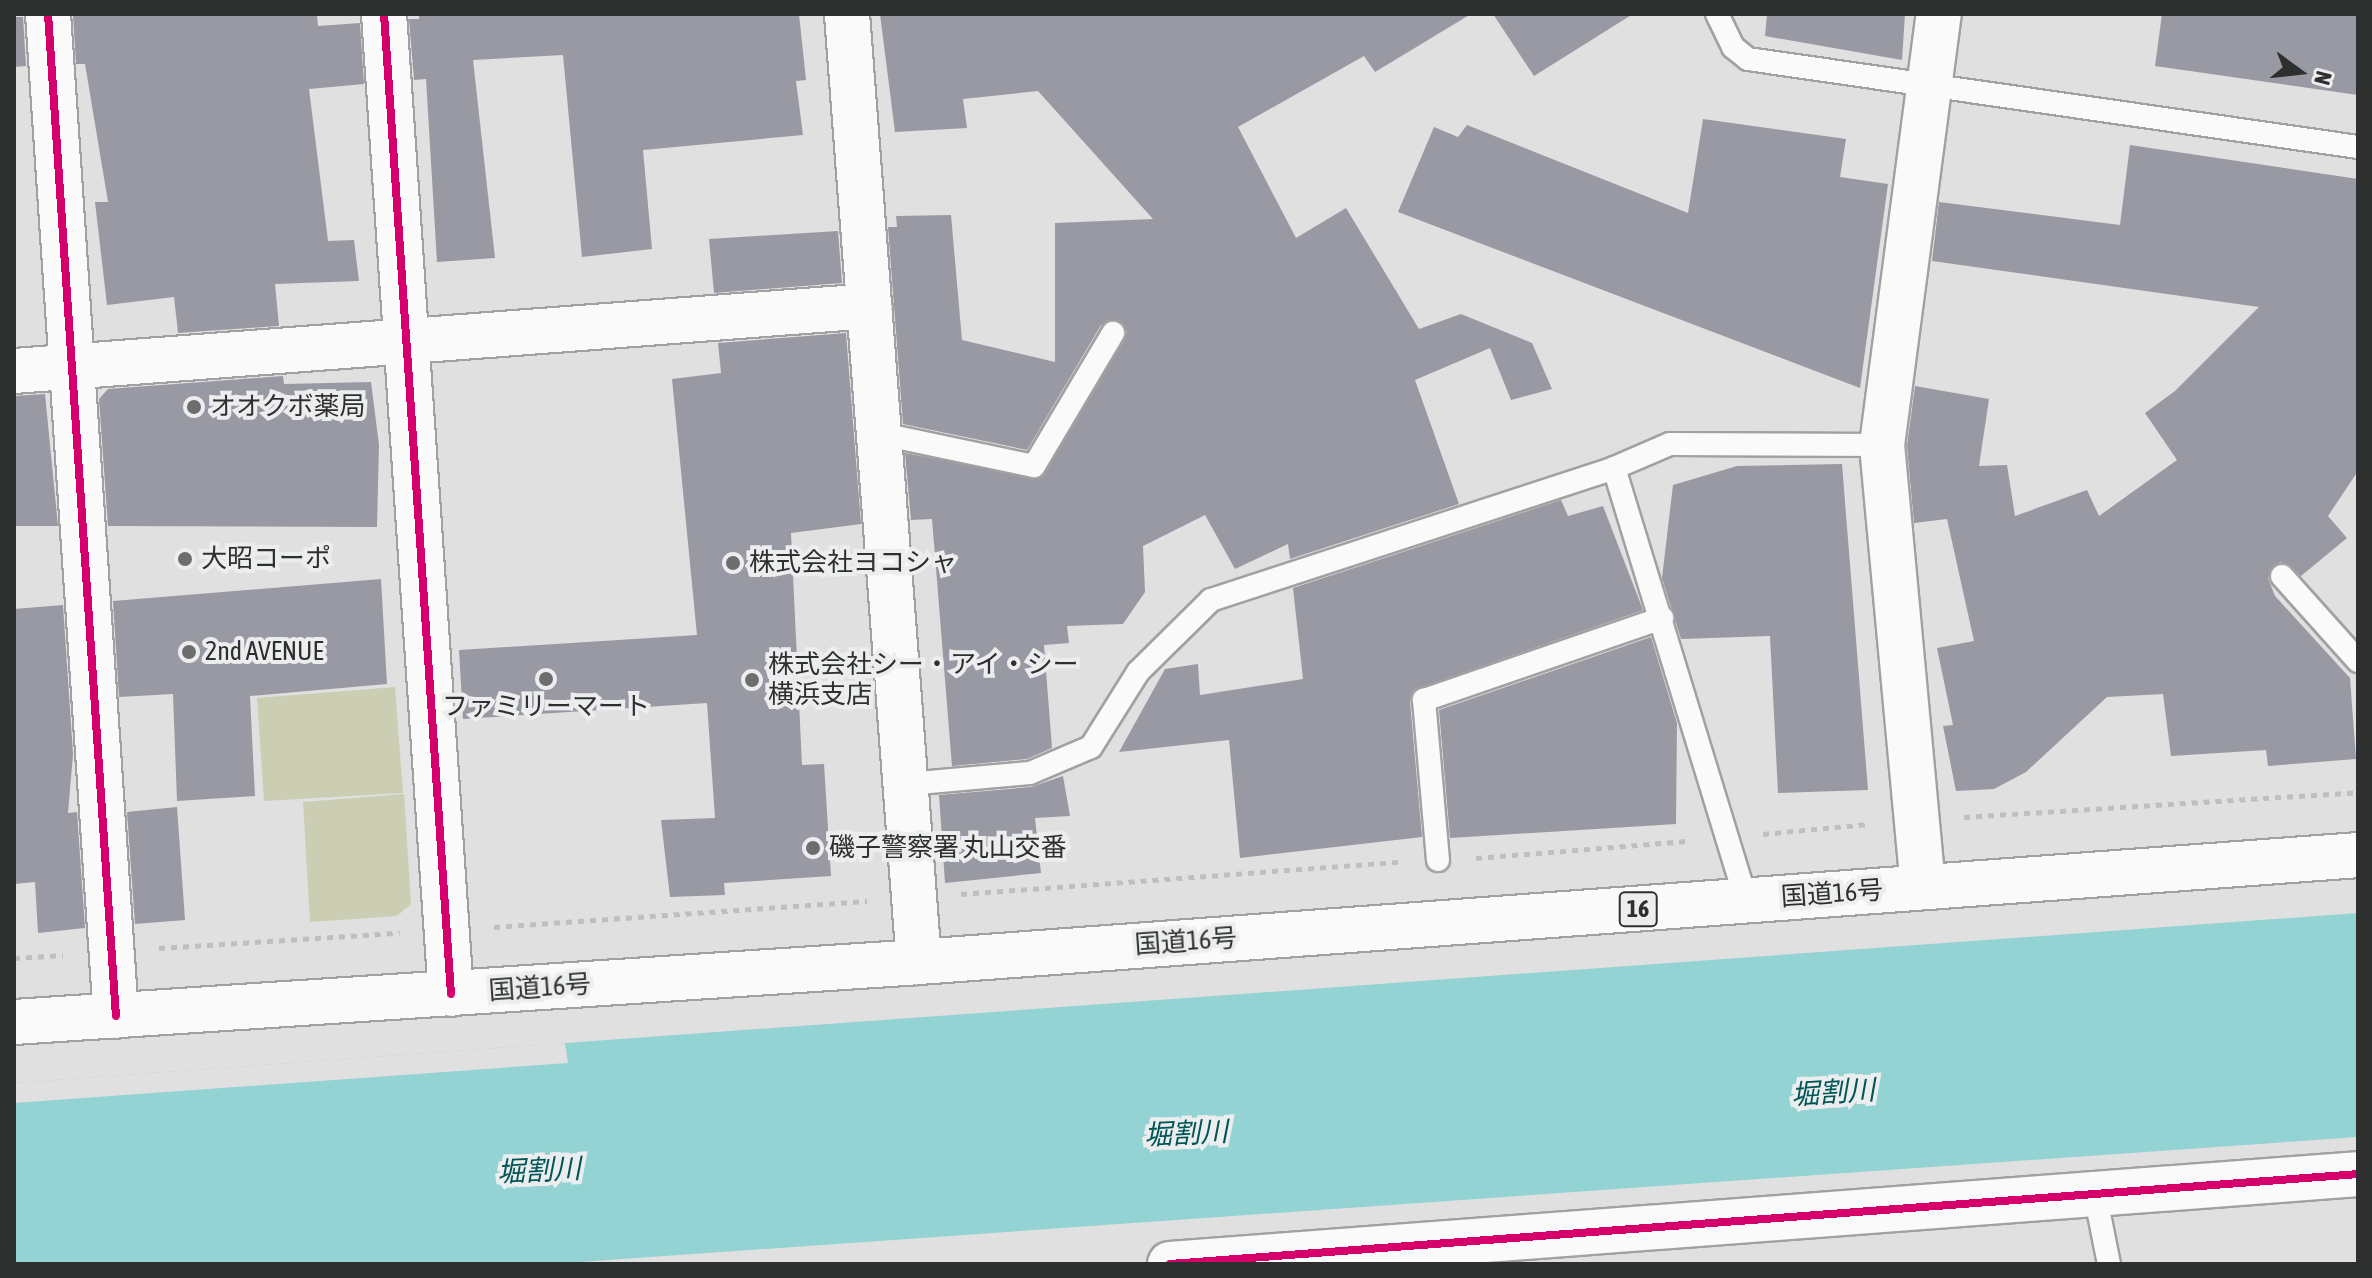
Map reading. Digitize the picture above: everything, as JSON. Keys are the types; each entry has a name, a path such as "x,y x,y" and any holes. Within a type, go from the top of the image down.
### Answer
{"main road":[{"path":"48,14 116,1016"},
{"path":"384,14 451,994"},
{"path":"847,14 919,962"},
{"path":"1923,887 1882,445 1939,14"},
{"path":"14,371 870,306"},
{"name":"国道16号","path":"14,1022 919,962 2358,855"},
{"path":"1170,1264 1270,1260 2358,1174"}],"lane":[{"path":"1717,14 1733,47 1748,59 2358,147"},
{"path":"877,433 1034,466 1113,333"},
{"path":"907,784 1030,773 1091,747 1138,672 1211,600 1614,468 1670,444 1882,445"},
{"path":"1614,468 1746,901"},
{"path":"2282,576 2358,661"},
{"path":"1438,860 1424,700 1662,618"},
{"path":"2095,1194 2109,1264"}],"path":[{"path":"1957,817 2358,792"},
{"path":"154,948 880,900"},
{"path":"14,958 67,954"}],"green space":[{"path":"395,687 403,793 264,801 257,698"},
{"path":"404,794 411,904 397,916 310,922 303,802"}],"water":[{"name":"堀割川","path":"2358,913 2358,1137 551,1264 14,1264 14,1083"}],"pier":[{"path":"565,1043 568,1063 14,1103 14,1083"}],"building":[{"path":"317,14 318,26 360,23 364,84 309,89 328,241 354,240 359,281 275,284 279,326 178,333 174,297 107,305 95,202 108,202 85,64 76,64 73,15"},
{"path":"419,14 799,14 806,80 796,81 803,135 643,150 652,249 582,257 563,55 473,60 495,258 437,262 426,79 414,80 409,19 419,19"},
{"path":"880,14 1471,14 1375,72 1364,56 1238,127 1296,238 1346,208 1419,329 1461,314 1532,343 1552,389 1511,400 1490,348 1415,380 1459,504 1290,559 1288,544 1235,569 1205,515 1143,546 1145,592 1123,624 1067,626 1069,643 1044,645 1052,748 1027,759 952,766 932,519 911,520 905,453 1040,478 1127,332 1119,321 1101,325 1027,450 903,424 888,227 897,227 896,216 951,215 962,340 1055,362 1055,223 1153,219 1038,91 963,99 967,128 895,132"},
{"path":"1493,14 1633,14 1534,76"},
{"path":"1767,14 1905,14 1902,60 1765,36"},
{"path":"2162,14 2358,14 2358,95 2155,66"},
{"path":"14,17 23,17 26,66 14,67"},
{"path":"1703,119 1846,139 1840,177 1888,184 1860,388 1398,212 1434,127 1458,137 1467,125 1688,213"},
{"path":"2130,145 2358,179 2358,471 2328,516 2347,538 2301,576 2280,562 2268,578 2275,596 2350,678 2356,759 2268,766 2266,750 2171,756 2163,694 2107,697 2026,772 1994,789 1956,791 1943,726 1953,725 1937,648 1974,641 1947,519 1914,523 1907,446 1915,386 1989,399 1979,466 2007,465 2015,516 2087,490 2099,516 2177,460 2145,413 2175,391 2259,307 1932,261 1939,202 2120,225"},
{"path":"838,231 842,283 714,293 709,239"},
{"path":"846,333 861,524 791,533 802,765 824,764 831,876 724,883 725,895 670,897 661,820 715,818 707,703 463,719 459,650 697,635 672,379 721,373 718,343"},
{"path":"283,376 284,384 371,382 379,445 377,527 108,526 99,399 108,389"},
{"path":"45,394 58,526 14,526 14,396"},
{"path":"1842,464 1868,790 1778,793 1770,636 1681,639 1662,578 1673,485 1737,466"},
{"path":"1561,500 1568,516 1603,506 1643,610 1414,690 1410,701 1422,837 1240,858 1229,740 1119,752 1165,669 1198,664 1200,695 1303,679 1293,588"},
{"path":"381,579 387,684 250,696 255,796 177,801 173,694 119,697 113,601"},
{"path":"63,605 73,754 68,813 77,812 85,928 38,933 35,882 14,884 14,609"},
{"path":"1651,637 1677,723 1676,824 1450,838 1439,710"},
{"path":"1063,776 1070,816 1035,818 1041,873 945,883 939,795 1031,787"},
{"path":"177,807 185,920 135,924 127,812"}],"cycle path":[{"path":"48,14 116,1016"},
{"path":"384,14 451,994"},
{"path":"1170,1264 2358,1174"}],"place":[{"name":"オオクボ薬局","path":"194,407"},
{"name":"大昭コーポ","path":"185,559"},
{"name":"株式会社ヨコシャ","path":"733,563"},
{"name":"2nd AVENUE","path":"189,652"},
{"name":"ファミリーマート","path":"546,679"},
{"name":"株式会社シー・アイ・シー 横浜支店","path":"752,680"},
{"name":"磯子警察署 丸山交番","path":"813,848"}]}
